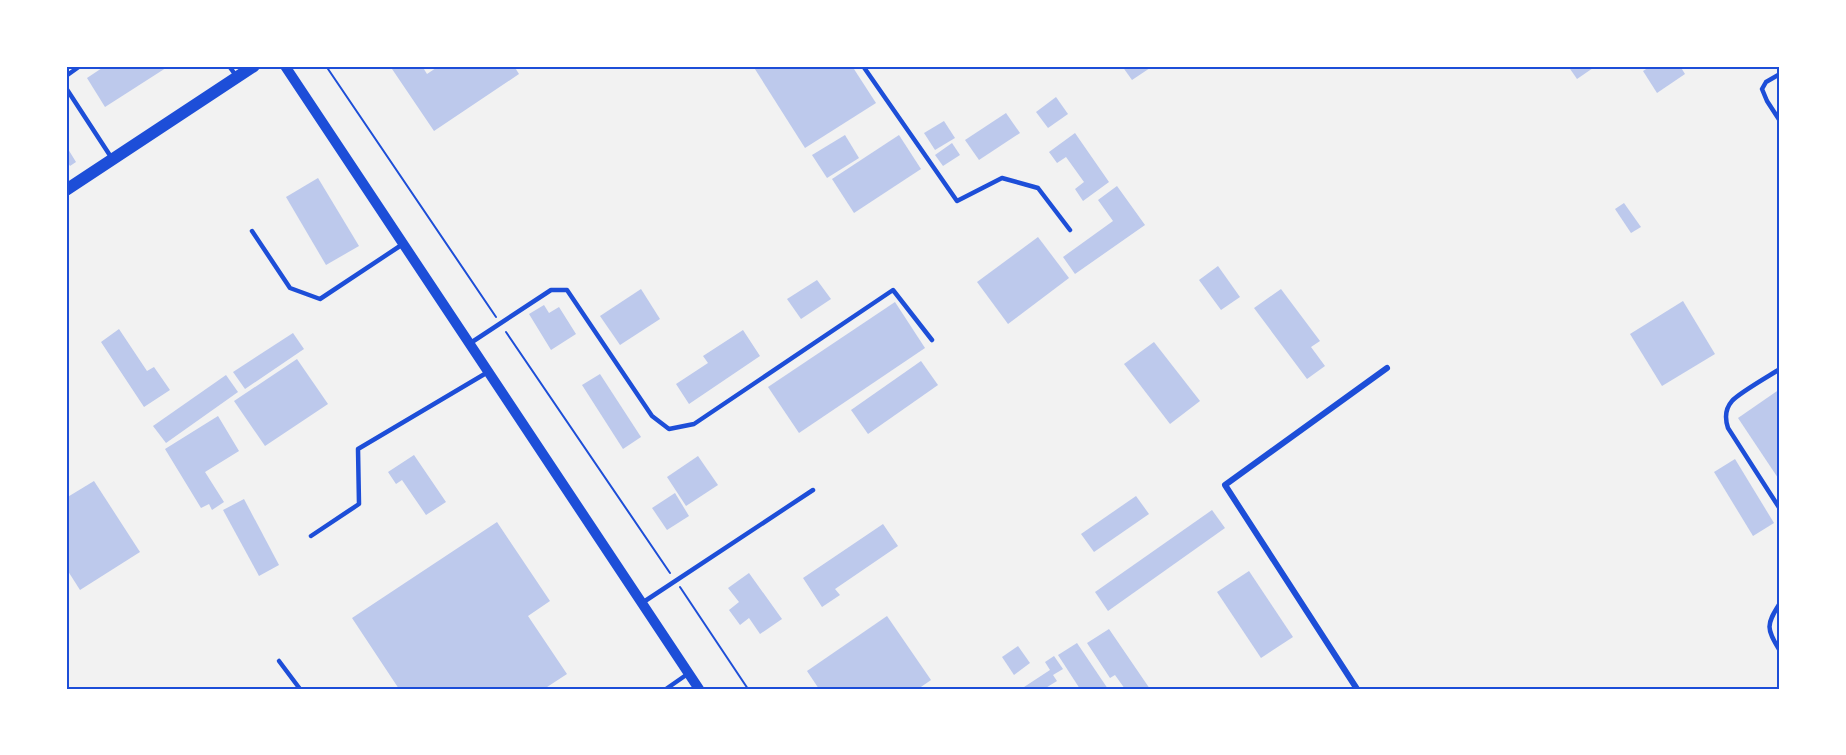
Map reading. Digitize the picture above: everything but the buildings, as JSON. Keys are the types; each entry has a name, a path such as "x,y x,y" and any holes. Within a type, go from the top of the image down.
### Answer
{"main road":[{"path":"66,190 254,66"}],"street":[{"path":"285,66 699,689"},
{"path":"1357,689 1225,485 1387,369"}],"lane":[{"path":"66,76 80,66"},
{"path":"230,66 237,77"},
{"path":"863,66 957,201 1002,178 1038,188 1070,230"},
{"path":"1780,74 1766,82 1762,89 1780,121"},
{"path":"66,88 112,159"},
{"path":"252,231 290,288 320,299 403,243"},
{"path":"469,344 551,290 567,290 652,416 669,429 694,424 893,290 932,340"},
{"path":"1780,369 1732,400 1725,419 1728,428 1780,509"},
{"path":"311,536 359,504 358,449 488,372"},
{"path":"642,603 813,490"},
{"path":"1780,603 1769,625 1770,634 1780,651"},
{"path":"279,661 300,689"},
{"path":"666,689 689,673"}],"path":[{"path":"326,66 748,689"}]}
